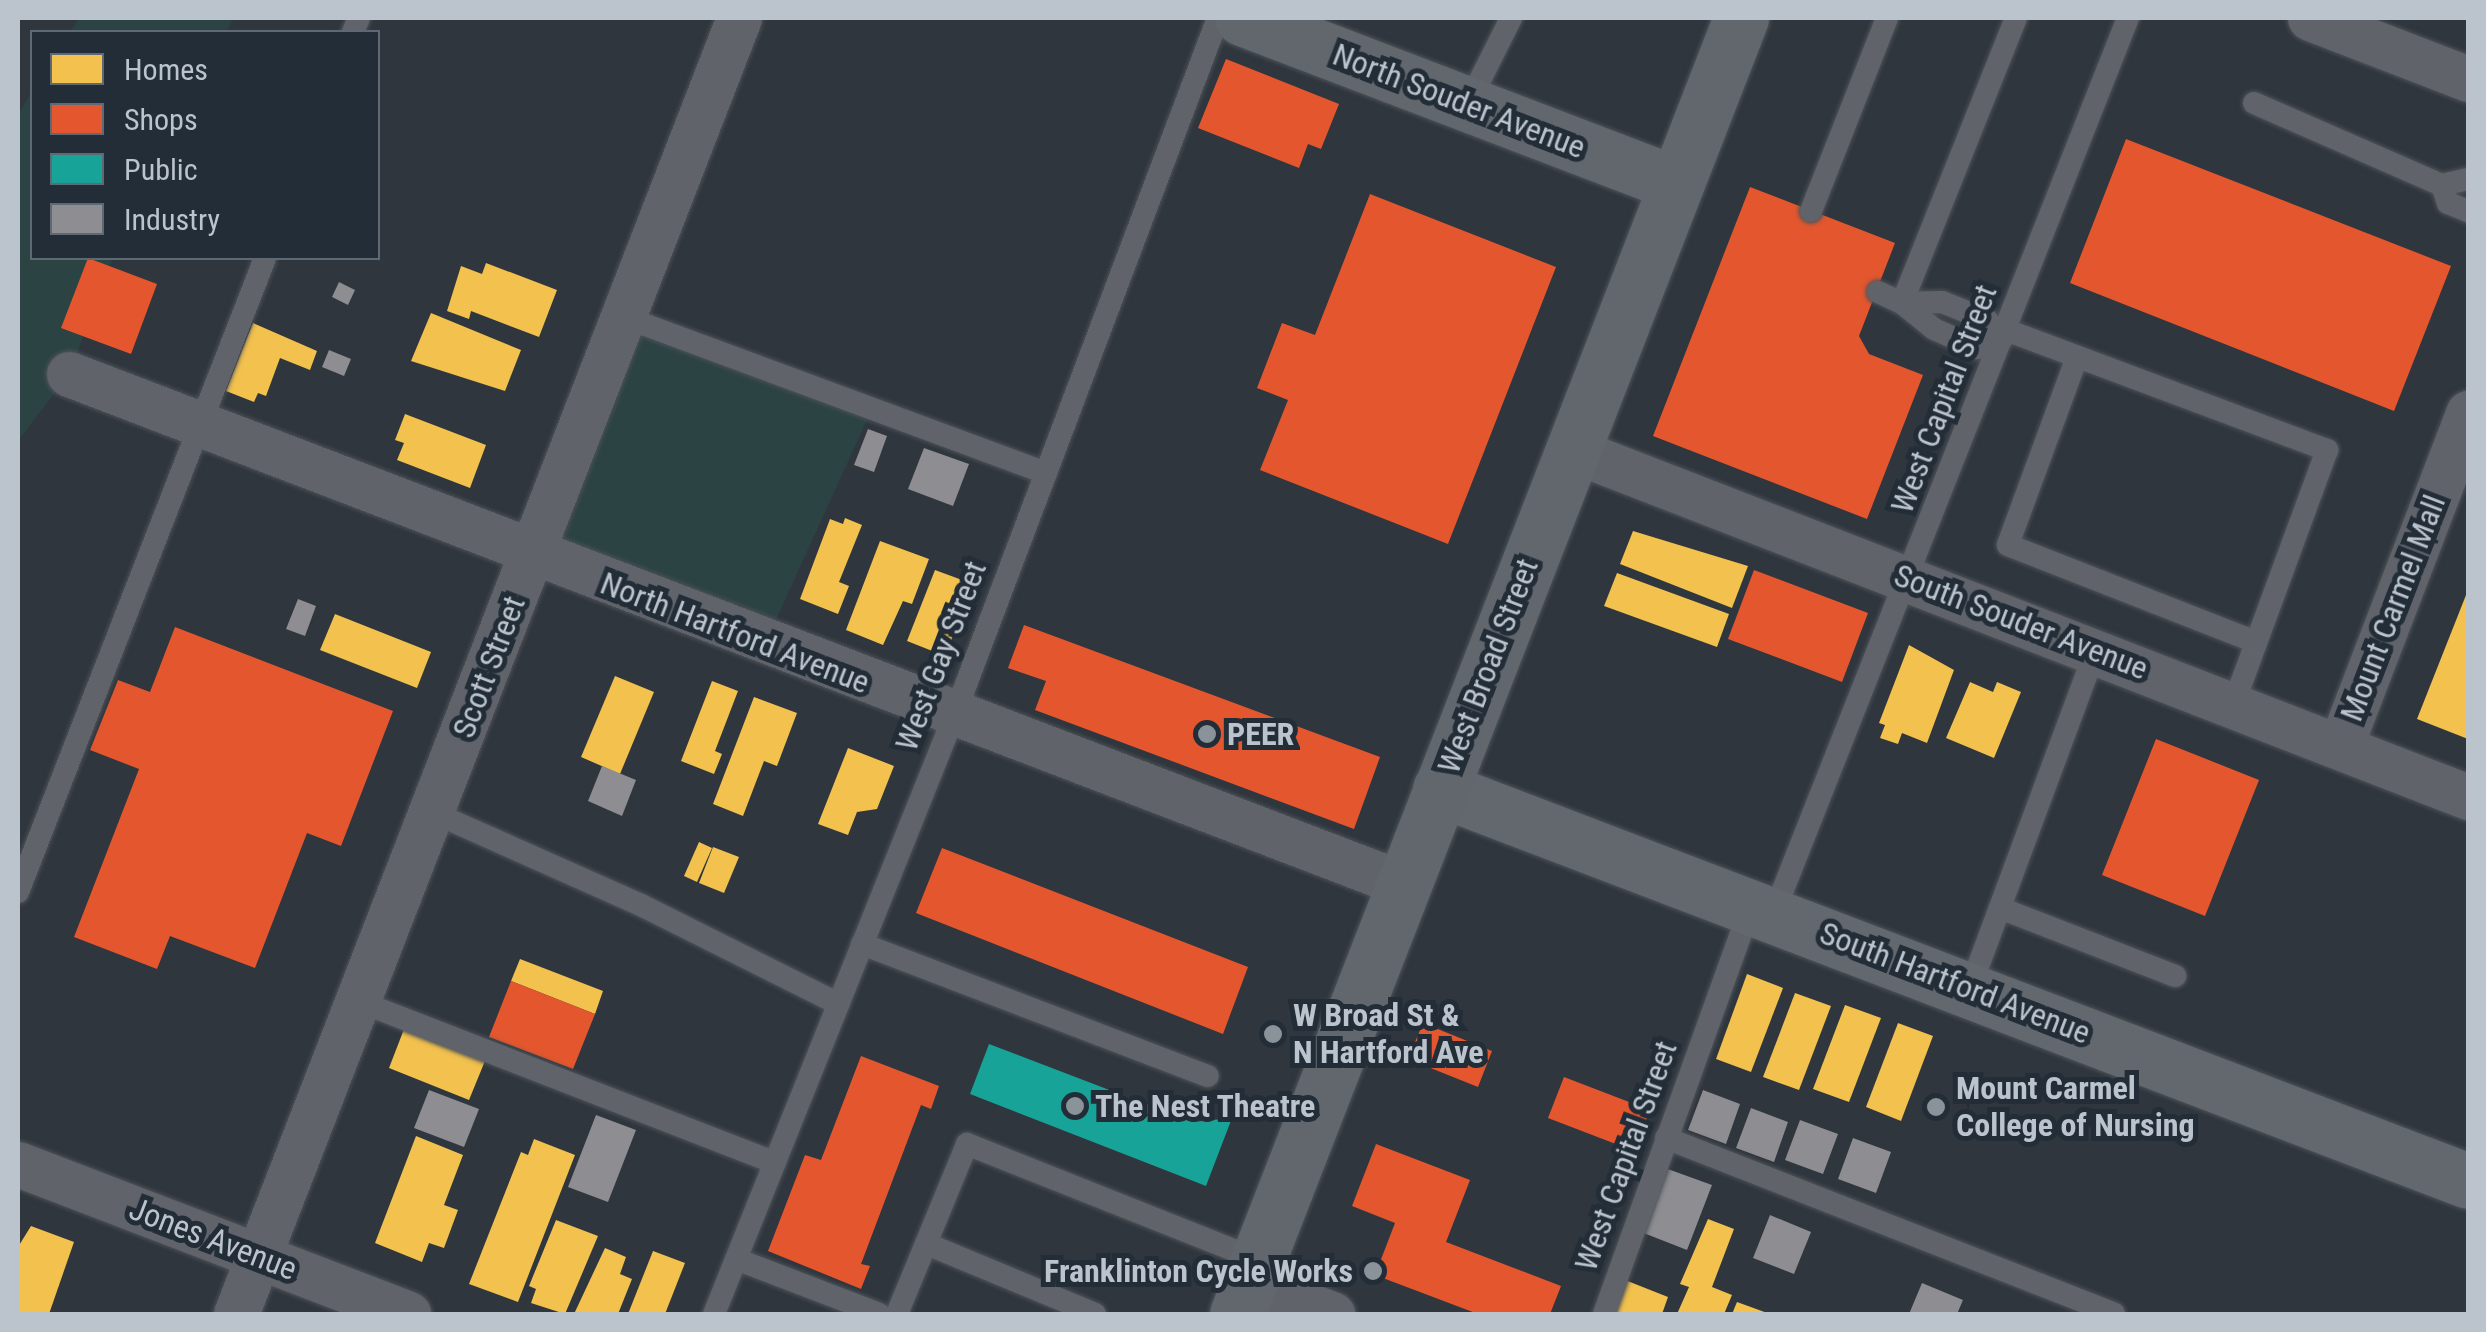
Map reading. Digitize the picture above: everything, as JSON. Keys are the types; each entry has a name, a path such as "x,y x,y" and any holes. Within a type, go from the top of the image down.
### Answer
{"main road":[{"name":"North Souder Avenue","path":"1242,18 1676,184"},
{"name":"West Broad Street","path":"1248,1286 1741,18"}],"street":[{"name":"Scott Street","path":"236,1314 739,18"},
{"path":"2310,18 2468,78"},
{"name":"North Hartford Avenue","path":"69,374 532,556 1404,884"},
{"name":"Mount Carmel Mall","path":"2340,746 2468,413"},
{"name":"South Souder Avenue","path":"1573,450 2468,797"},
{"name":"South Hartford Avenue","path":"1440,789 2468,1181"},
{"name":"Jones Avenue","path":"18,1164 408,1314"},
{"path":"1248,1286 1332,1314"}],"lane":[{"name":"West Gay Street","path":"714,1314 954,716 1218,18"},
{"path":"1468,104 1511,18"},
{"path":"1811,211 1887,18"},
{"name":"West Capital Street","path":"1604,1314 1666,1138 1762,910 1910,579 2128,18"},
{"path":"1902,303 2008,19"},
{"path":"2254,103 2442,185 2468,179"},
{"path":"2442,185 2448,203 2468,211"},
{"path":"18,892 265,260"},
{"path":"1878,292 1902,303 1942,302 1987,320 2004,334 2327,450 2233,705"},
{"path":"624,317 1046,473"},
{"path":"2076,357 2008,545 2256,642"},
{"path":"1970,988 2095,651"},
{"path":"432,812 640,905 838,1004"},
{"path":"2000,908 2175,976"},
{"path":"862,944 1208,1076"},
{"path":"358,1002 775,1163"},
{"path":"1666,1138 2114,1314"},
{"path":"897,1314 966,1144 1248,1286"},
{"path":"927,1244 1096,1314"},
{"path":"736,1260 879,1314"}],"green space":[{"path":"79,18 234,18 227,30 71,30"},
{"path":"30,94 30,260 112,260 69,374 18,441 18,115"},
{"path":"624,317 872,409 765,644 532,556"}],"building: Homes":[{"path":"486,263 557,290 539,337 471,311 469,319 447,311 461,266 482,274"},
{"path":"431,313 521,350 505,391 411,361"},
{"path":"253,323 317,351 310,370 280,358 266,396 258,393 254,402 226,391"},
{"path":"405,414 486,445 470,488 397,460 404,443 395,440"},
{"path":"845,518 862,525 839,582 849,586 838,614 800,599 830,519 843,524"},
{"path":"1633,531 1748,566 1732,608 1620,564"},
{"path":"880,541 929,559 912,604 903,601 883,645 846,630"},
{"path":"935,570 973,584 945,656 907,641"},
{"path":"1617,573 1729,614 1717,647 1604,606"},
{"path":"2468,590 2468,739 2417,719"},
{"path":"335,614 431,652 417,688 320,650"},
{"path":"1909,645 1954,670 1927,743 1902,733 1898,744 1880,738 1885,725 1879,723"},
{"path":"615,676 654,692 620,774 581,757"},
{"path":"712,681 738,691 715,751 722,754 714,774 681,761"},
{"path":"1970,682 1993,692 1997,682 2021,692 1994,758 1946,738"},
{"path":"754,697 797,713 777,766 764,761 743,816 713,804"},
{"path":"848,748 894,766 877,809 857,812 848,835 818,824"},
{"path":"699,842 712,848 697,882 684,876"},
{"path":"713,847 739,857 724,893 699,883"},
{"path":"520,959 603,991 595,1014 511,981"},
{"path":"1747,974 1783,988 1751,1072 1716,1059"},
{"path":"1795,993 1831,1006 1799,1090 1763,1077"},
{"path":"1845,1005 1881,1018 1849,1102 1813,1089"},
{"path":"1898,1023 1933,1036 1901,1121 1866,1107"},
{"path":"406,1024 487,1056 469,1100 389,1068"},
{"path":"416,1136 463,1155 444,1205 458,1210 444,1248 429,1243 422,1262 375,1243"},
{"path":"534,1139 575,1155 518,1302 469,1284 521,1152 528,1155"},
{"path":"1708,1219 1734,1229 1712,1287 1732,1295 1724,1314 1677,1314 1689,1287 1680,1284"},
{"path":"556,1220 598,1236 565,1314 531,1303 536,1289 529,1286"},
{"path":"31,1226 74,1242 49,1314 18,1314 18,1247"},
{"path":"605,1248 626,1257 620,1274 632,1279 618,1314 574,1314"},
{"path":"653,1251 685,1263 665,1314 628,1314"},
{"path":"1625,1280 1668,1297 1662,1314 1612,1314"},
{"path":"1737,1302 1770,1314 1732,1314"}],"building: Shops":[{"path":"1226,59 1339,104 1321,149 1308,144 1299,168 1198,128"},
{"path":"2126,139 2451,266 2394,411 2070,283"},
{"path":"1750,187 1895,243 1859,336 1869,354 1923,375 1867,519 1653,436"},
{"path":"1370,194 1556,267 1448,544 1260,470 1288,400 1257,388 1282,323 1315,335"},
{"path":"87,260 157,284 131,354 61,328"},
{"path":"1754,570 1868,613 1842,682 1728,639"},
{"name":"PEER","path":"1024,625 1380,757 1354,829 1035,710 1046,681 1008,668"},
{"path":"175,627 393,711 341,846 307,833 255,968 170,936 157,969 74,937 139,769 90,750 118,680 150,692"},
{"path":"2156,739 2259,780 2205,916 2102,875"},
{"path":"942,848 1248,967 1223,1034 916,913"},
{"path":"511,981 595,1014 573,1069 489,1037"},
{"path":"1423,1023 1492,1051 1478,1087 1408,1059"},
{"path":"861,1056 939,1086 931,1109 921,1105 861,1264 870,1266 861,1289 768,1251 805,1155 821,1160"},
{"path":"1564,1077 1650,1110 1634,1151 1548,1118"},
{"path":"1376,1144 1470,1180 1446,1242 1561,1286 1550,1314 1478,1314 1375,1275 1395,1223 1352,1206"}],"building: Public":[{"name":"The Nest Theatre","path":"989,1044 1193,1122 1232,1118 1206,1186 970,1094"}],"building: Industry":[{"path":"339,282 355,290 348,305 332,297"},
{"path":"329,350 351,359 344,376 322,367"},
{"path":"868,429 887,436 874,472 854,465"},
{"path":"924,448 969,464 953,506 908,489"},
{"path":"298,599 316,606 305,636 286,629"},
{"path":"602,766 636,780 622,816 588,801"},
{"path":"429,1090 479,1109 464,1147 414,1128"},
{"path":"1703,1090 1740,1104 1726,1144 1688,1130"},
{"path":"1751,1108 1788,1122 1774,1162 1736,1148"},
{"path":"596,1115 636,1130 608,1202 568,1187"},
{"path":"1800,1120 1838,1134 1823,1174 1785,1160"},
{"path":"1853,1138 1891,1152 1876,1193 1838,1179"},
{"path":"1665,1168 1712,1185 1687,1250 1641,1232"},
{"path":"1770,1215 1811,1232 1794,1274 1753,1258"},
{"path":"1922,1283 1963,1300 1957,1314 1909,1314"}],"place":[{"name":"PEER","path":"1207,734"},
{"name":"W Broad St & N Hartford Ave","path":"1273,1034"},
{"name":"The Nest Theatre","path":"1075,1106"},
{"name":"Mount Carmel College of Nursing","path":"1936,1107"},
{"name":"Franklinton Cycle Works","path":"1373,1271"}]}
